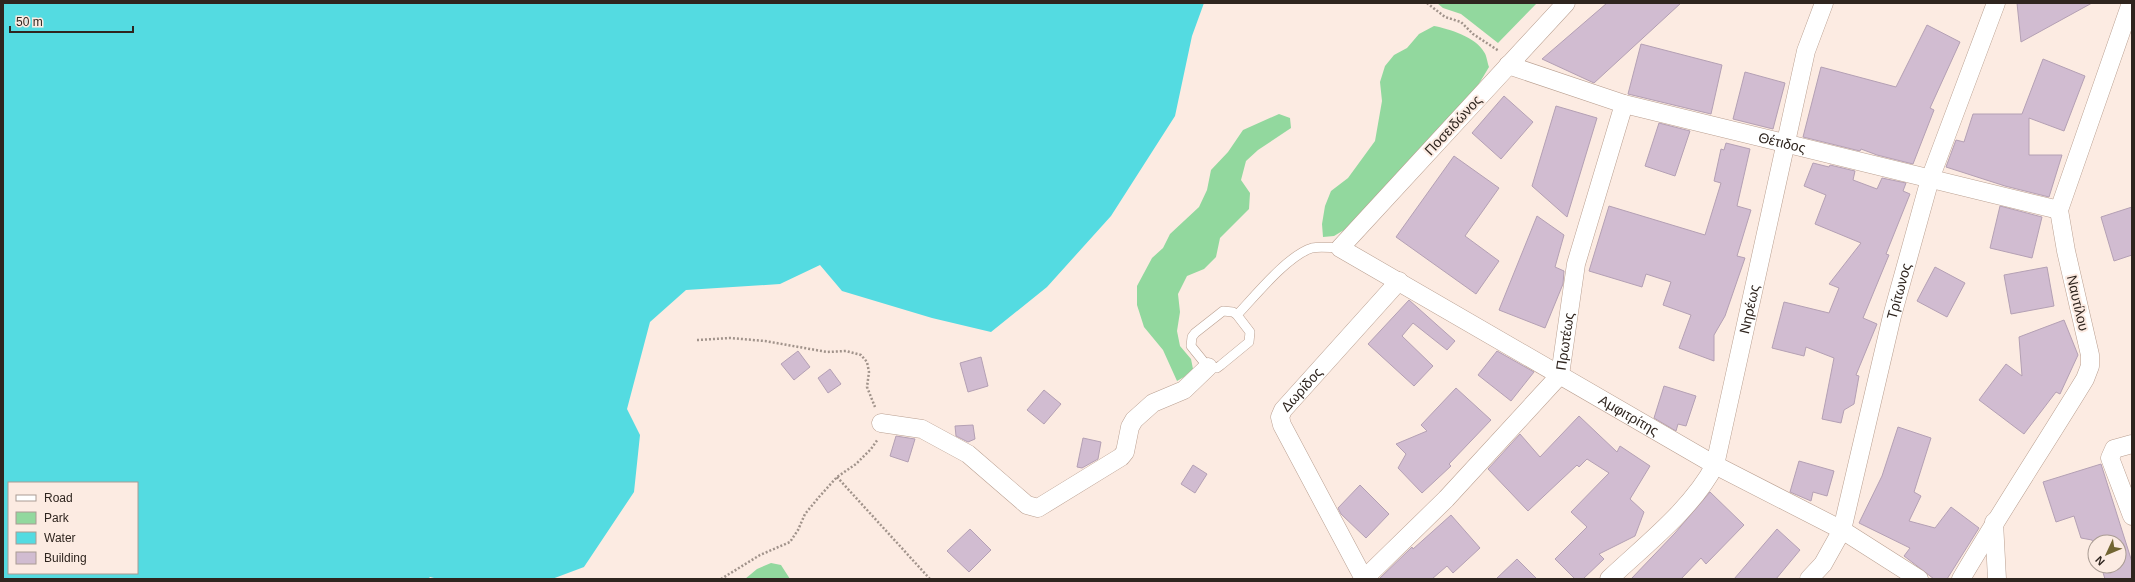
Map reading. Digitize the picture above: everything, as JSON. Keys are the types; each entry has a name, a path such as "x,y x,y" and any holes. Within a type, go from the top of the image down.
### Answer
{"street":[{"name":"Ποσειδώνος","path":"1340,248 1566,3"},
{"name":"Νηρέως","path":"1609,579 1676,515 1706,482 1715,465 1762,245 1787,145 1806,51 1824,3"},
{"name":"Τρίτωνος","path":"1809,579 1824,564 1842,530 1892,316 1930,180 1996,3"},
{"name":"Ναυτίλου","path":"1961,579 1994,522 2030,470 2085,379 2090,366 2090,355 2066,251 2059,210 2131,3"},
{"name":"Θέτιδος","path":"1508,65 1624,104 1930,180 2059,210"},
{"name":"Πρωτέως","path":"1364,579 1446,499 1560,375 1576,264 1624,104"},
{"name":"Αμφιτρίτης","path":"1340,248 1715,465 1842,530 1919,579"},
{"name":"Δωρίδος","path":"1364,579 1282,424 1280,417 1283,410 1399,281"},
{"path":"881,423 922,428 968,454 1027,505 1038,508 1121,457 1125,452 1130,427 1134,420 1153,403 1184,390 1208,367"},
{"path":"2132,444 2114,449 2110,458 2132,516"},
{"path":"1994,522 1997,579"}],"lane":[{"path":"1236,315 1291,260 1305,251 1314,248 1340,248"},
{"path":"1223,311 1233,312 1236,315 1250,332 1249,342 1221,366 1217,368 1208,367 1193,350 1191,346 1192,337 1223,311"}],"path":[{"path":"1427,3 1445,18 1461,22 1473,34 1499,50 1508,65"},
{"path":"697,340 717,338 785,343 827,352 846,351 861,355 867,362 869,372 867,388 872,404 881,417 881,434 871,449 856,464 837,477 805,514 798,530 790,542 760,555 721,579"},
{"path":"837,477 930,579"}],"green space":[{"path":"1437,3 1537,3 1498,43 1461,14 1443,8"},
{"path":"1434,26 1462,34 1475,42 1485,54 1489,67 1474,92 1349,227 1334,236 1323,237 1322,224 1325,206 1331,191 1348,178 1375,141 1382,101 1380,82 1385,66 1394,55 1407,48 1419,34"},
{"path":"1279,114 1290,118 1291,128 1258,150 1246,161 1241,180 1250,193 1249,209 1220,238 1216,257 1204,269 1187,276 1178,294 1180,312 1177,331 1180,346 1191,359 1193,369 1177,381 1163,350 1144,327 1137,305 1137,286 1152,258 1163,248 1170,234 1199,207 1207,190 1211,170 1228,152 1243,130"},
{"path":"771,563 781,565 790,579 745,579 757,569"}],"water":[{"path":"3,3 1204,3 1192,36 1175,116 1111,216 1047,287 991,332 932,318 842,291 820,265 780,284 686,290 650,322 627,409 640,435 634,492 584,567 552,579 438,579 430,577 428,579 3,579"}],"building":[{"path":"1607,3 1681,3 1594,83 1542,59"},
{"path":"2017,3 2092,3 2021,42"},
{"path":"1927,25 1960,42 1930,108 1934,110 1913,164 1877,155 1861,149 1860,151 1803,137 1821,67 1896,87"},
{"path":"1641,44 1722,65 1711,114 1628,94"},
{"path":"2043,59 2085,76 2064,131 2029,118 2029,155 2062,155 2049,197 2005,186 1946,167 1956,140 1964,142 1973,114 2022,114"},
{"path":"1745,72 1785,83 1773,129 1733,119"},
{"path":"1504,96 1533,122 1501,159 1472,133"},
{"path":"1556,106 1597,118 1567,217 1532,186"},
{"path":"1659,123 1690,131 1675,176 1645,166"},
{"path":"1726,143 1750,149 1737,206 1751,210 1737,256 1745,258 1725,316 1714,335 1714,361 1679,348 1691,315 1663,305 1671,282 1646,274 1642,287 1589,271 1609,206 1705,235 1721,183 1714,181 1721,149 1724,150"},
{"path":"1454,156 1499,188 1465,236 1499,261 1476,294 1396,237"},
{"path":"1813,163 1829,167 1830,165 1855,171 1853,180 1877,189 1882,178 1906,183 1903,191 1910,194 1886,254 1889,255 1863,318 1877,324 1856,375 1859,376 1854,404 1844,410 1841,423 1822,419 1834,358 1806,347 1804,356 1772,348 1784,302 1829,313 1839,288 1829,284 1861,243 1815,224 1826,195 1804,186"},
{"path":"2000,206 2042,217 2032,258 1990,248"},
{"path":"2132,207 2132,255 2114,261 2101,217"},
{"path":"1537,216 1564,235 1555,267 1564,271 1563,284 1545,328 1499,310"},
{"path":"1935,267 1965,283 1947,317 1917,301"},
{"path":"2047,267 2054,306 2011,314 2004,275"},
{"path":"1409,300 1455,341 1447,350 1413,323 1402,336 1433,366 1414,386 1368,344"},
{"path":"2064,320 2078,355 2060,394 2056,392 2024,434 1979,400 2006,364 2022,376 2019,337"},
{"path":"798,351 810,367 794,380 781,364"},
{"path":"1497,351 1534,372 1511,401 1478,375"},
{"path":"981,357 988,386 968,392 960,363"},
{"path":"830,369 841,384 828,393 818,378"},
{"path":"1664,386 1696,396 1686,426 1678,424 1676,431 1654,418"},
{"path":"1456,388 1491,420 1449,464 1451,466 1422,493 1398,468 1406,454 1396,444 1427,431 1421,425"},
{"path":"1044,390 1061,404 1044,424 1027,410"},
{"path":"1579,416 1617,452 1620,446 1650,466 1630,499 1644,512 1635,536 1599,554 1604,559 1583,579 1575,579 1555,559 1587,527 1571,512 1609,473 1587,459 1579,467 1577,465 1528,511 1488,469 1520,434 1540,457"},
{"path":"973,425 975,439 968,442 956,436 955,426"},
{"path":"1898,427 1931,438 1914,492 1921,496 1909,521 1935,528 1951,507 1979,528 1947,579 1934,579 1904,556 1910,548 1859,523 1882,476"},
{"path":"896,436 915,439 908,462 890,456"},
{"path":"1083,438 1101,442 1098,459 1082,468 1077,467"},
{"path":"1799,461 1834,471 1827,496 1813,492 1811,501 1790,492"},
{"path":"2101,464 2123,534 2087,534 2087,539 2081,538 2074,516 2056,522 2043,482"},
{"path":"1193,465 1207,474 1195,493 1181,484"},
{"path":"1360,485 1389,514 1366,538 1341,514 1338,508"},
{"path":"1710,492 1744,525 1706,564 1701,558 1681,579 1631,579 1675,533"},
{"path":"1451,515 1480,548 1453,573 1447,566 1432,579 1379,579 1412,547 1413,549"},
{"path":"970,529 991,550 969,572 947,551"},
{"path":"1777,529 1800,550 1776,579 1734,579"},
{"path":"2127,546 2132,562 2132,579 2105,579 2103,574 2127,574"},
{"path":"1517,559 1537,579 1496,579"}]}
